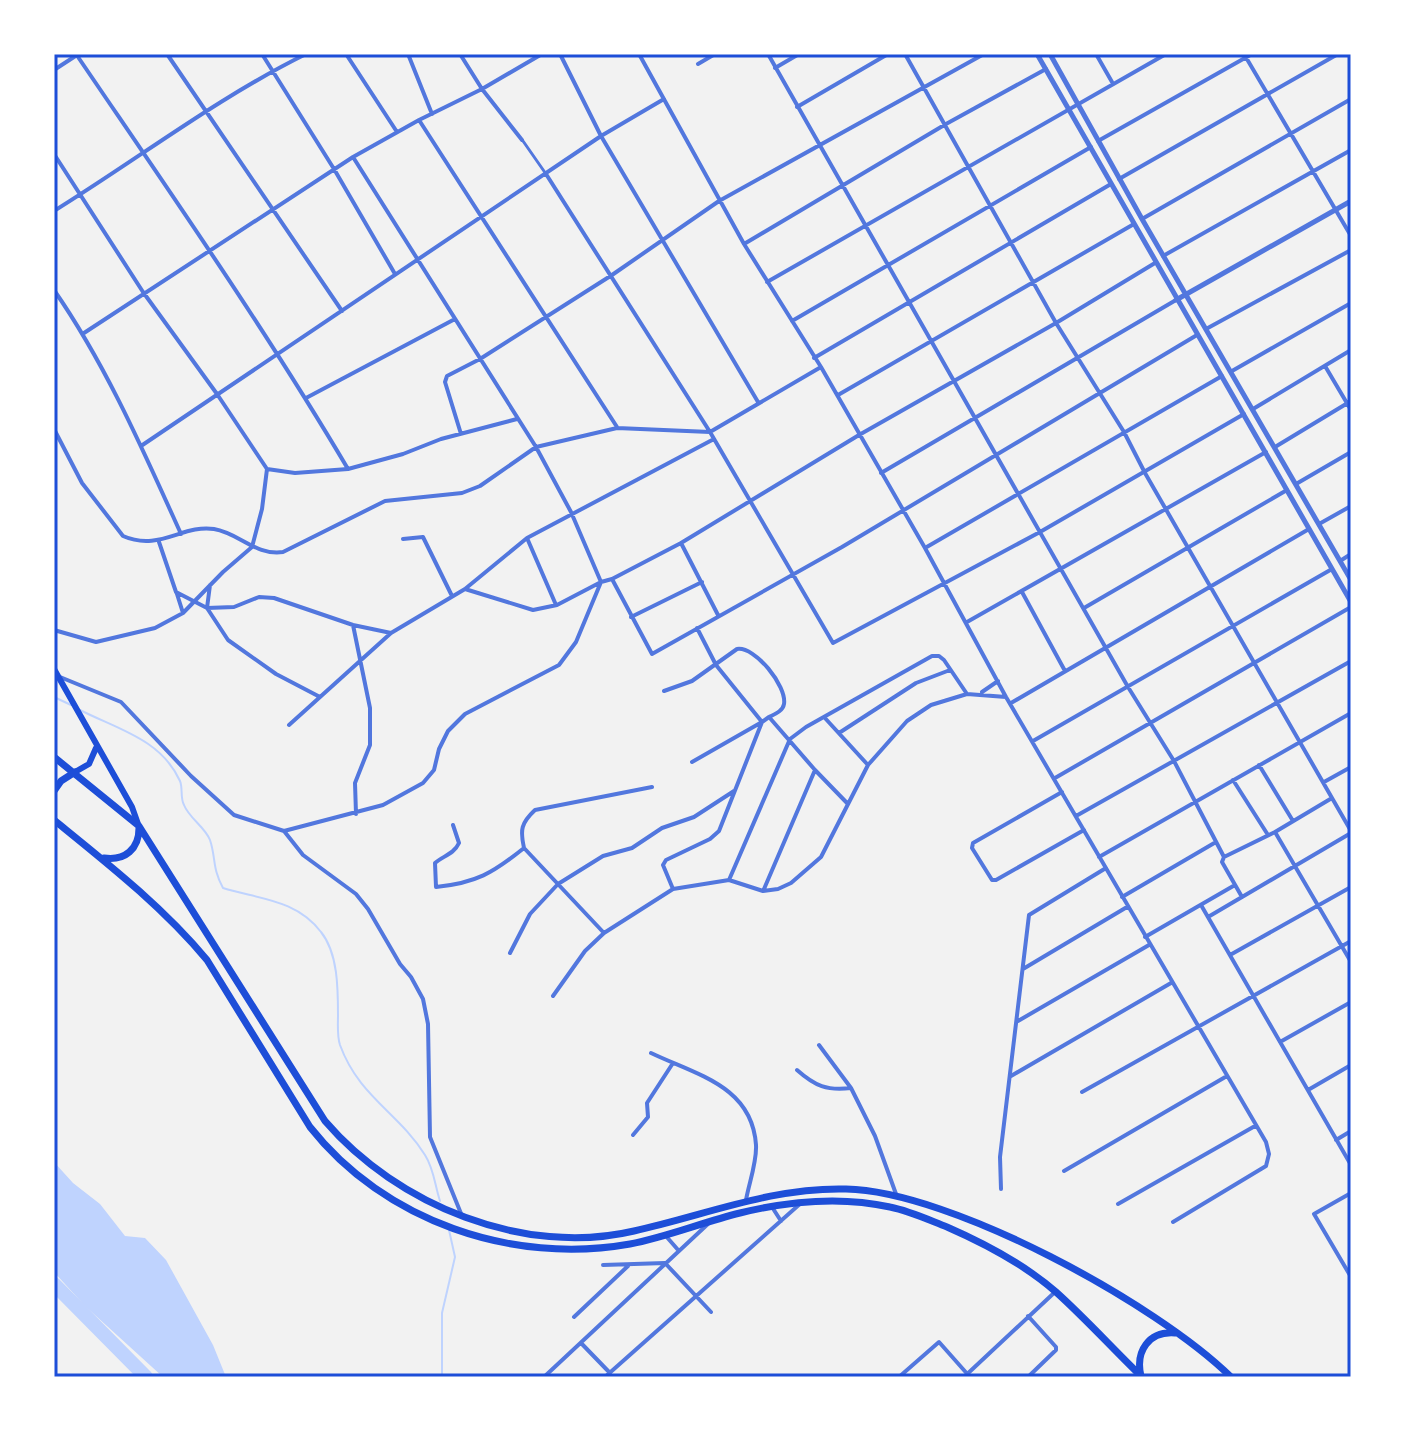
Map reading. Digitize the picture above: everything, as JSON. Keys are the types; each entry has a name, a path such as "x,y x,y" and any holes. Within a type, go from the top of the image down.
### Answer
{"highway":[{"path":"54,757 139,826 325,1121 371,1167 420,1197 462,1216 536,1234 597,1235 631,1232 780,1192 850,1189 896,1194 1026,1246 1122,1295 1215,1361 1231,1377"},
{"path":"54,791 61,781 75,772"},
{"path":"54,820 101,858 193,943 207,960 310,1127 344,1165 400,1205 430,1221 502,1242 557,1249 594,1248 630,1244 803,1201 891,1207 977,1240 1005,1256 1055,1292 1141,1377"},
{"path":"101,858 116,859 129,853 138,841 139,826"},
{"path":"1141,1377 1138,1364 1146,1343 1155,1335 1177,1333"}],"main road":[{"path":"54,669 132,807 139,826"},
{"path":"75,772 89,764 96,748"}],"street":[{"path":"54,70 77,54 306,398 348,469"},
{"path":"167,54 342,311"},
{"path":"262,54 395,274"},
{"path":"54,211 206,111 273,70 306,54"},
{"path":"346,54 397,132"},
{"path":"408,54 432,114"},
{"path":"460,54 482,89 546,174 612,275 751,500 833,643 1040,532 1244,414"},
{"path":"84,333 353,157 542,54"},
{"path":"560,54 601,136 758,402"},
{"path":"639,54 719,201 838,396 967,622 1006,697 1266,1142 1269,1154 1266,1166 1173,1222"},
{"path":"698,64 715,54"},
{"path":"768,54 1128,687 1174,761 1242,897"},
{"path":"775,68 799,54"},
{"path":"797,107 888,54"},
{"path":"905,54 1056,323 1101,392 1351,832 1208,917"},
{"path":"461,434 445,382 447,376 480,359 612,275 719,201 984,54"},
{"path":"1037,54 1351,605 1055,779"},
{"path":"1050,54 1351,580"},
{"path":"1096,54 1112,82"},
{"path":"767,282 1112,82 1166,54"},
{"path":"1098,141 1252,54"},
{"path":"1119,179 1338,54"},
{"path":"1245,56 1351,236"},
{"path":"744,244 946,124 1046,69"},
{"path":"141,446 601,136 664,99"},
{"path":"1142,219 1351,99"},
{"path":"419,120 617,428"},
{"path":"791,321 1091,147"},
{"path":"1163,256 1351,150"},
{"path":"54,154 143,292 267,469 262,509 252,547 183,613 155,628 96,642 54,630"},
{"path":"59,677 121,702 191,776 234,815 284,831 383,805 423,783 434,770 448,731 465,714 559,665 576,642 601,582 571,512 536,447 353,157"},
{"path":"814,358 1111,184"},
{"path":"881,473 1079,355 1351,201"},
{"path":"838,396 1134,224"},
{"path":"1206,329 1351,250"},
{"path":"465,589 533,610 557,605 681,543 955,378 1056,323 1155,263"},
{"path":"54,290 84,333 181,534"},
{"path":"1232,371 1351,303"},
{"path":"306,398 455,319"},
{"path":"612,579 652,654 903,510 1197,335"},
{"path":"1253,409 1351,350"},
{"path":"1325,366 1351,410"},
{"path":"54,429 82,483 118,532 131,540 159,542 181,534 217,529 272,554 283,552 385,501 471,490 536,447 617,428 710,432 821,367"},
{"path":"925,548 1222,376"},
{"path":"1275,447 1349,402"},
{"path":"267,469 295,473 348,469 518,419"},
{"path":"289,725 391,633 465,589 527,538 714,439"},
{"path":"967,622 1266,452"},
{"path":"1296,484 1351,452"},
{"path":"1084,608 1287,490"},
{"path":"1319,524 1351,506"},
{"path":"1011,703 1309,529"},
{"path":"403,539 423,537 452,596"},
{"path":"527,538 557,605"},
{"path":"159,542 183,613"},
{"path":"681,543 718,615"},
{"path":"1340,561 1351,554"},
{"path":"1033,741 1332,569"},
{"path":"631,617 702,582"},
{"path":"210,585 207,608 228,640 276,674 320,697"},
{"path":"176,592 207,608 234,607 259,597 274,598 353,625 391,633"},
{"path":"1022,592 1065,671"},
{"path":"353,625 370,708 370,745 355,783 356,814"},
{"path":"697,628 716,665 762,722"},
{"path":"664,691 692,681 737,649 744,648 752,651 781,688 782,710 692,762"},
{"path":"729,880 790,739 932,656 939,656 967,694"},
{"path":"1076,816 1351,661"},
{"path":"839,733 916,683 950,670"},
{"path":"980,693 998,681"},
{"path":"553,996 585,951 604,933 673,889 729,880 763,891 791,883 821,857 868,765 907,721 931,705 967,694 1006,697"},
{"path":"1099,857 1351,713"},
{"path":"769,717 847,803"},
{"path":"824,717 868,765"},
{"path":"673,889 663,865 666,860 710,839 719,831 762,722"},
{"path":"1259,765 1293,821"},
{"path":"1324,782 1351,767"},
{"path":"763,891 815,770"},
{"path":"1233,780 1268,835"},
{"path":"604,933 524,848 521,833 523,821 535,810 652,787"},
{"path":"510,953 530,914 558,884 603,856 632,848 662,828 694,817 736,789"},
{"path":"1062,792 973,843 972,848 992,880 996,880 1084,830"},
{"path":"1224,857 1275,832 1332,798"},
{"path":"1342,815 1351,810"},
{"path":"453,825 459,843 453,852 435,863 436,887 454,885 494,872 524,848"},
{"path":"284,831 303,855 362,901 423,999 428,1024 430,1137 462,1216"},
{"path":"1275,832 1351,962"},
{"path":"1122,897 1216,842"},
{"path":"1001,1189 1000,1157 1029,915 1106,868"},
{"path":"1145,937 1235,885"},
{"path":"1230,955 1351,887"},
{"path":"1201,905 1351,1165"},
{"path":"1023,969 1128,906"},
{"path":"1082,1092 1351,941"},
{"path":"1018,1021 1149,945"},
{"path":"1010,1076 1171,983"},
{"path":"1280,1042 1351,1002"},
{"path":"819,1045 851,1088 875,1136 896,1194"},
{"path":"651,1053 729,1090 744,1105 752,1121 756,1149 746,1200"},
{"path":"633,1135 648,1117 647,1103 673,1063"},
{"path":"1308,1091 1351,1065"},
{"path":"797,1070 816,1086 833,1090 851,1088"},
{"path":"1064,1171 1227,1076"},
{"path":"1118,1204 1256,1126"},
{"path":"1336,1140 1351,1131"},
{"path":"1351,1193 1314,1214 1351,1277"},
{"path":"581,1342 608,1375 803,1201"},
{"path":"772,1207 781,1221"},
{"path":"544,1377 709,1223"},
{"path":"665,1235 679,1251"},
{"path":"603,1265 665,1263 711,1312"},
{"path":"574,1317 630,1264"},
{"path":"899,1377 939,1342 967,1376 1055,1292"},
{"path":"1028,1316 1056,1347 1028,1377"}],"water":[{"path":"54,1162 73,1183 100,1204 125,1236 145,1238 166,1260 213,1345 226,1377 163,1377 85,1306 54,1272"}],"waterway":[{"path":"54,697 71,705"},
{"path":"80,710 150,745 172,767 180,781 186,810 210,840 223,888 288,906 311,921 321,932 331,950 336,972 340,1045 348,1063 368,1091 425,1155 440,1201"},
{"path":"442,1377 442,1313 455,1257 449,1230"},
{"path":"54,1284 146,1377"}]}
